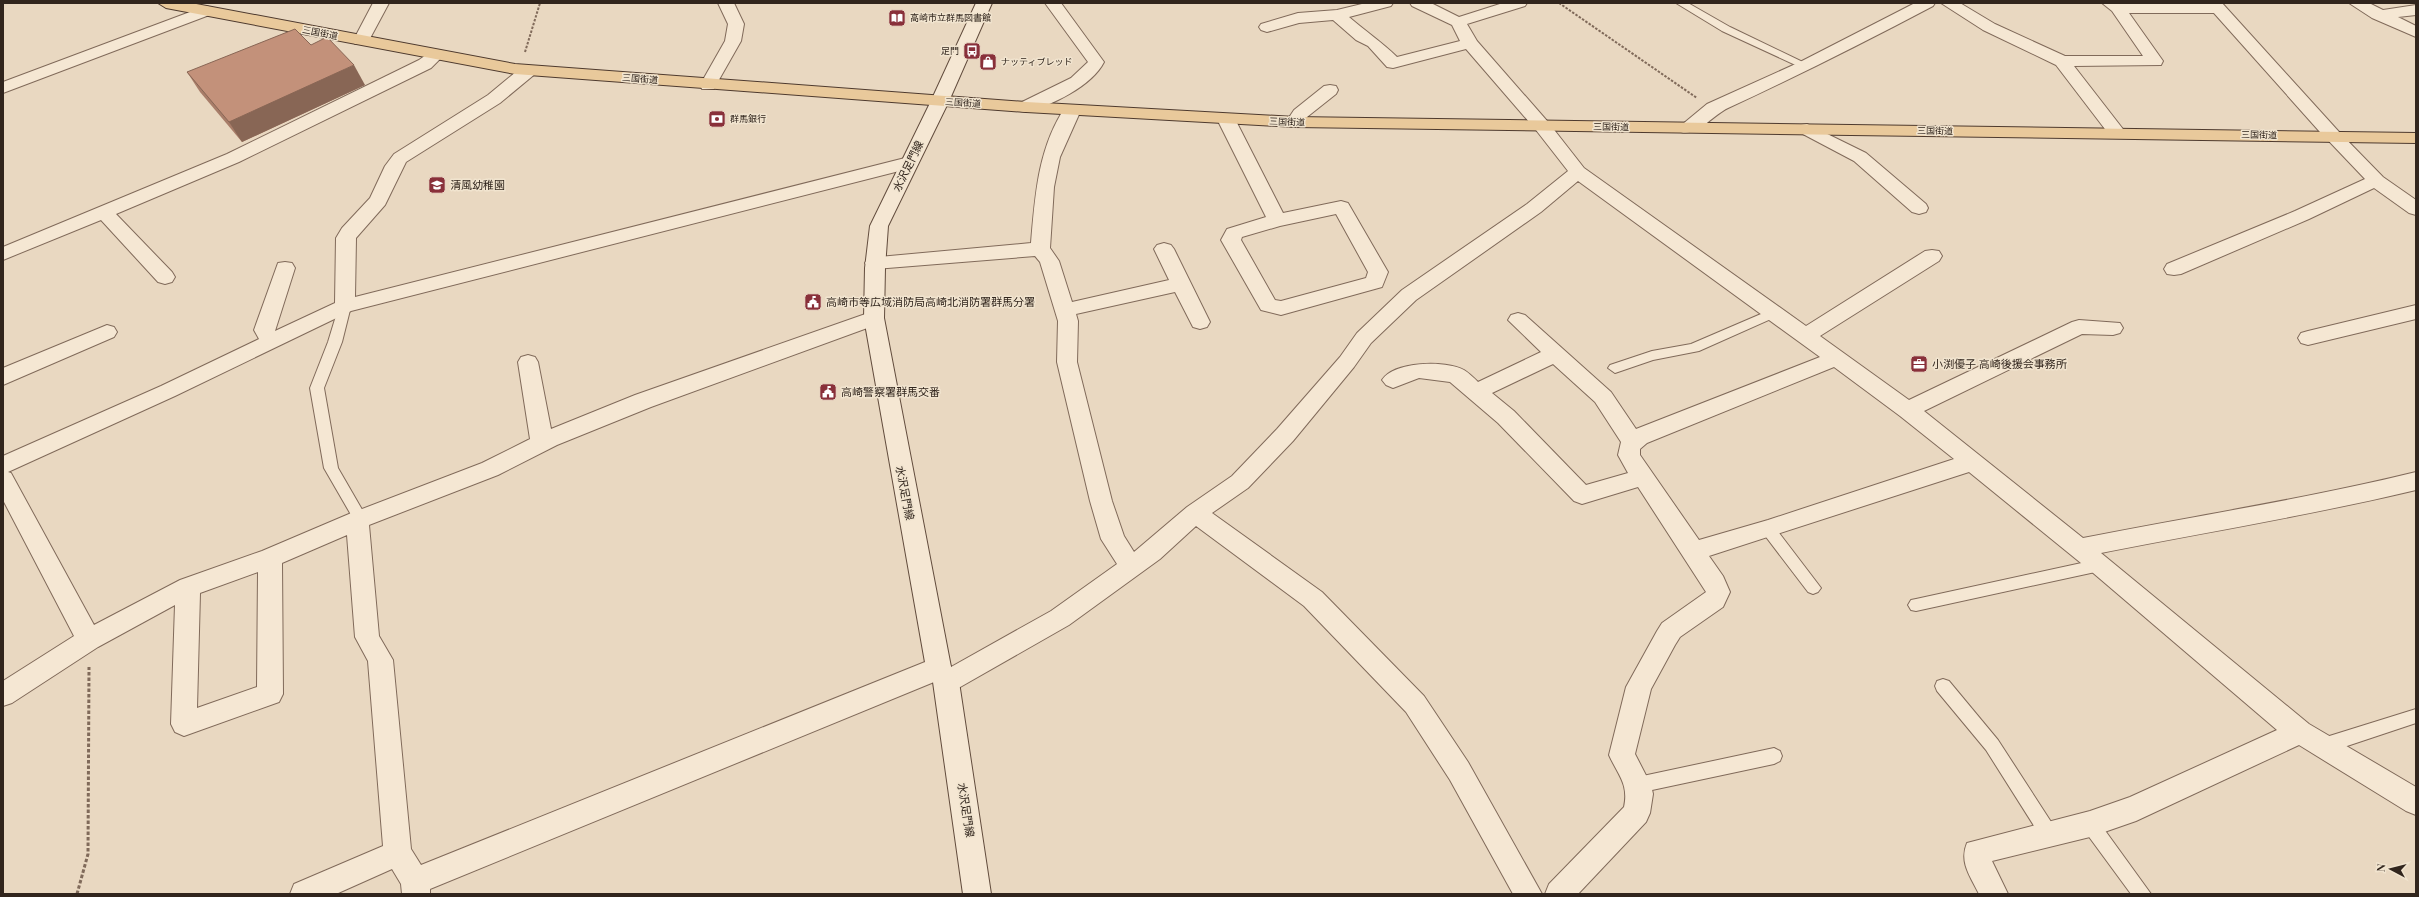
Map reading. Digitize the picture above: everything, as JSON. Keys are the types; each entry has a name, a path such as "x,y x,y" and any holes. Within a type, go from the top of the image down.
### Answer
{"main road":[{"name":"三国街道","path":"166,3 436,55 527,62 708,85 1072,110 1295,122 2416,138"}],"street":[{"path":"361,41 382,3"},
{"path":"708,85 733,41 736,24 726,3"},
{"name":"水沢足門線","path":"977,894 943,675 874,318 879,226 908,163 940,101 984,3"},
{"path":"1026,107 1083,78 1095,68 1096,62 1052,3"},
{"path":"1268,27 1298,18 1337,14 1385,3"},
{"path":"1418,3 1458,22 1470,43 1542,126 1578,172 1807,335 1908,410 2100,565 2271,710 2300,732 2416,802"},
{"path":"1458,22 1519,3"},
{"path":"1687,128 1712,108 1806,66 1927,3"},
{"path":"1949,3 1989,27 2062,60 2155,61 2114,6"},
{"path":"2357,3 2378,15 2416,32"},
{"path":"2114,6 2215,6 2334,137 2377,181 2416,209"},
{"path":"2378,15 2416,10"},
{"path":"3,88 206,11"},
{"path":"1337,14 1362,37 1374,42 1393,63 1470,43"},
{"path":"3,254 233,158 425,64 436,55"},
{"path":"2062,60 2117,133"},
{"path":"344,306 346,238 349,232 378,201 394,166 412,150 494,99 527,62"},
{"path":"1295,122 1300,114 1330,90"},
{"path":"1072,110 1051,157 1044,187 1040,249 1049,262 1068,321 1067,362 1080,409 1101,501 1113,539 1131,567"},
{"path":"1226,119 1277,220"},
{"path":"1807,129 1860,157 1919,208"},
{"path":"3,465 168,391 344,306 908,163"},
{"path":"357,520 367,637 380,660 397,853 415,888 943,675 1060,618 1152,552 1195,513 1240,482 1347,362 1364,338 1409,295 1534,208 1578,172"},
{"path":"2174,269 2302,215 2361,186 2377,181"},
{"path":"1341,207 1378,272 1375,282 1281,308 1268,306 1231,240 1234,233 1277,220 1341,207"},
{"path":"104,212 165,277"},
{"path":"876,263 1040,249"},
{"path":"1164,249 1200,322"},
{"path":"1807,335 1932,256"},
{"path":"271,342 264,330 285,268"},
{"path":"1065,310 1181,284"},
{"path":"2308,338 2416,312"},
{"path":"3,695 90,640 188,586 270,558 357,520 490,469 542,443 643,401 874,318"},
{"path":"1518,320 1603,396 1632,441"},
{"path":"1908,410 2079,327 2113,328"},
{"path":"3,377 107,332"},
{"path":"1476,392 1556,354"},
{"path":"1559,894 1636,812 1640,794 1638,785 1622,756 1640,687 1672,630 1714,600 1718,592 1715,583 1643,477 1628,452 1632,441 1838,358"},
{"path":"528,362 542,443"},
{"path":"1393,380 1418,370 1456,375 1506,417 1582,495 1643,477"},
{"path":"1693,551 1768,529 1972,462"},
{"path":"3,479 90,640"},
{"path":"2078,548 2266,511 2332,501 2416,481"},
{"path":"1195,513 1312,599 1414,704 1459,771 1528,894"},
{"path":"188,586 184,724 270,694 270,558"},
{"path":"1994,894 1977,862 1977,852 2090,824 2136,808 2300,732"},
{"path":"304,894 397,853"}],"lane":[{"path":"1680,3 1726,29 1806,66"},
{"path":"344,306 335,342 317,388 331,468 358,513 357,520"},
{"path":"1615,368 1652,356 1694,348 1775,312"},
{"path":"1768,529 1813,588"},
{"path":"1916,605 2100,565"},
{"path":"1943,686 1992,745 2049,834"},
{"path":"2323,746 2416,716"},
{"path":"1638,785 1774,756"},
{"path":"2090,824 2142,894"}],"path":[{"path":"527,62 540,3"},
{"path":"1559,3 1712,108"},
{"path":"77,894 88,854 90,640"}],"building":[{"path":"295,29 311,45 327,37 354,65 229,122 187,72"}],"place":[{"name":"高崎市立群馬図書館","path":"897,18"},
{"name":"足門","path":"972,51"},
{"name":"ナッティブレッド","path":"988,62"},
{"name":"群馬銀行","path":"717,119"},
{"name":"清風幼稚園","path":"437,185"},
{"name":"高崎市等広域消防局高崎北消防署群馬分署","path":"813,302"},
{"name":"小渕優子 高崎後援会事務所","path":"1919,364"},
{"name":"高崎警察署群馬交番","path":"828,392"}]}
